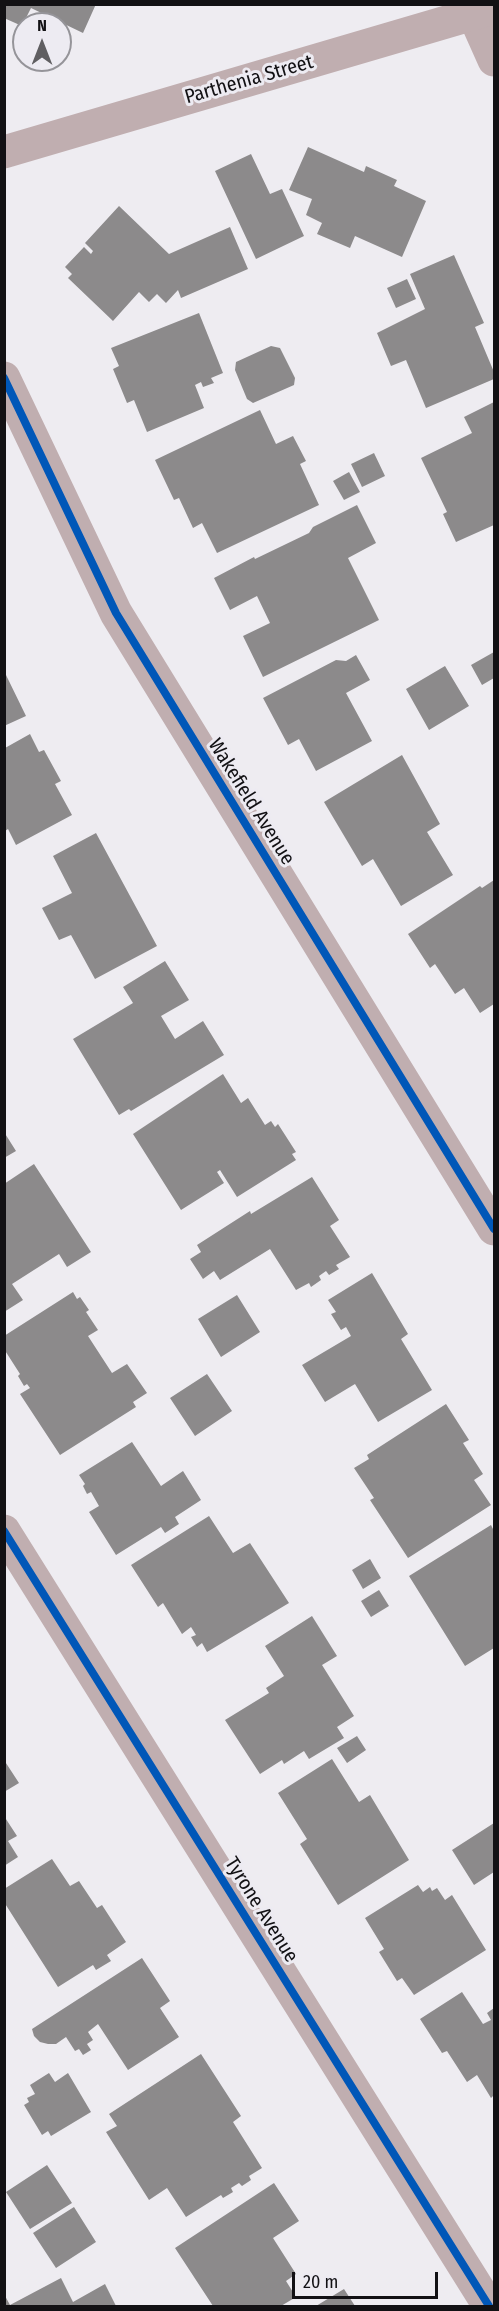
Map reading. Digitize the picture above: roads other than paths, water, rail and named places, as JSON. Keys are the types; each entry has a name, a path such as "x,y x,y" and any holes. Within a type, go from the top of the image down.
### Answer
{"street":[{"path":"478,9 495,60"},
{"name":"Parthenia Street","path":"4,152 478,9"},
{"name":"Wakefield Avenue","path":"4,378 116,613 495,1229"},
{"name":"Tyrone Avenue","path":"4,1531 489,2307"}]}
